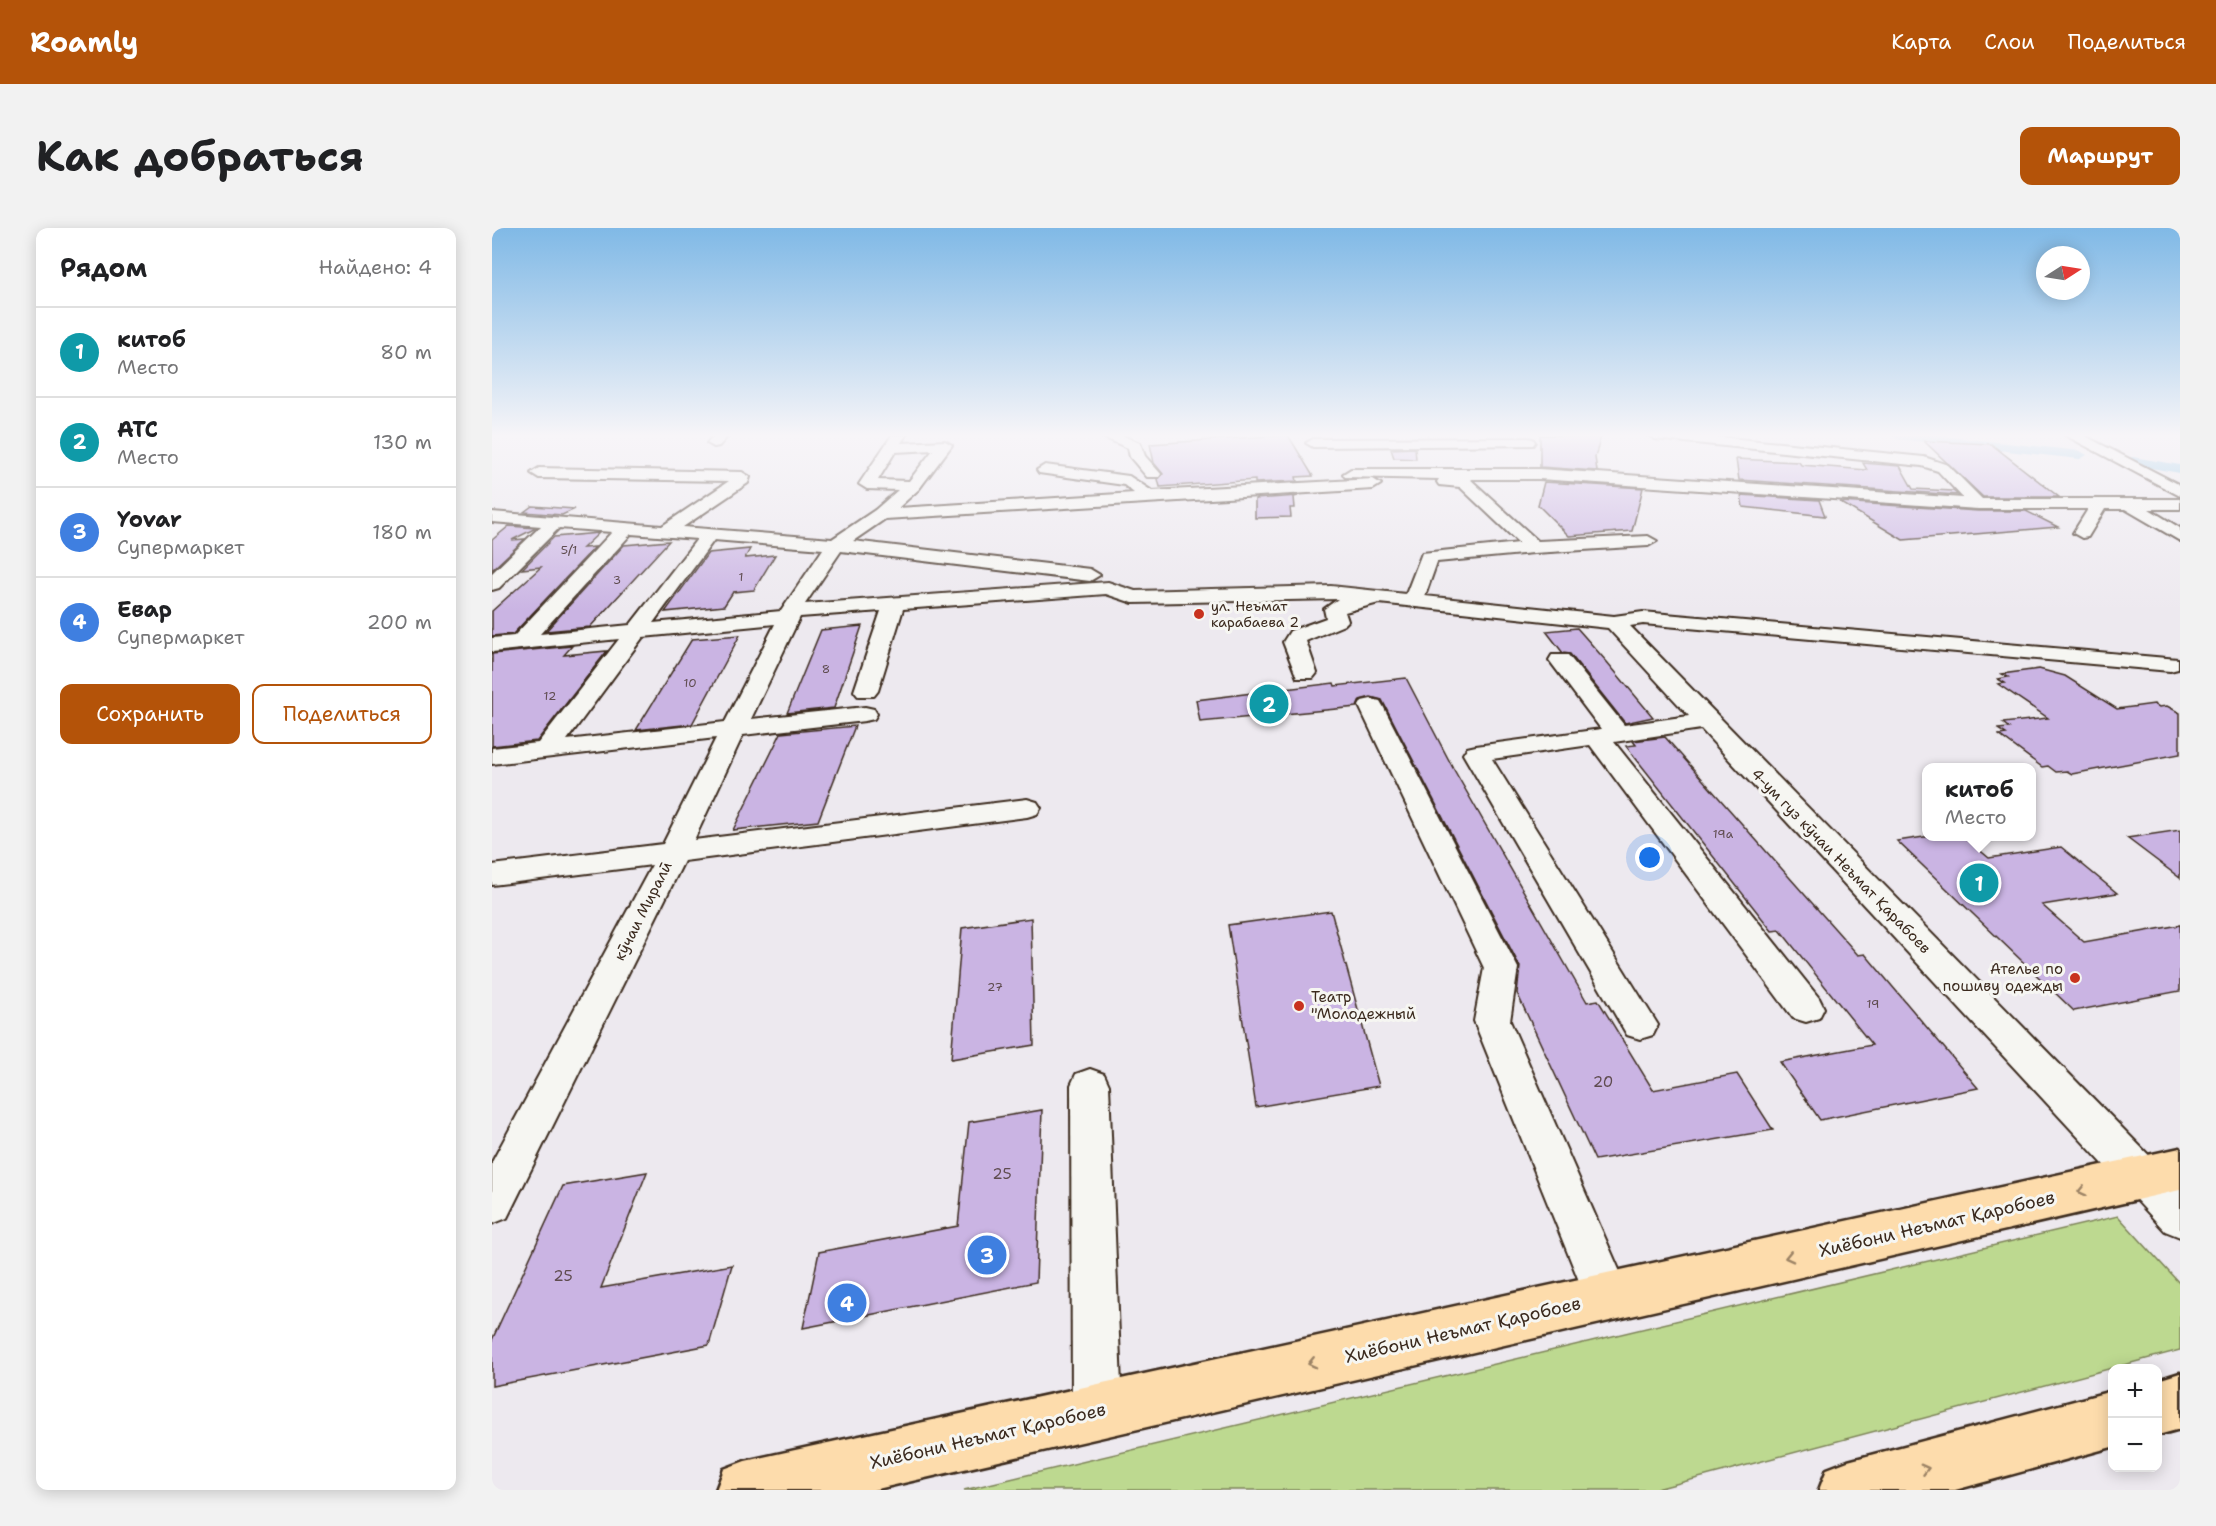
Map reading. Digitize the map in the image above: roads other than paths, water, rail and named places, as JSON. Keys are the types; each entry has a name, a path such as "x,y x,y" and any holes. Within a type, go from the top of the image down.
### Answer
{"highway":[{"name":"Хиёбони Неъмат Қаробоев","path":"746,1490 2162,1173"},
{"path":"2162,1406 2180,1401"},
{"path":"1848,1490 2108,1420"}],"street":[{"path":"666,531 721,494"},
{"path":"836,545 881,514 904,494"},
{"path":"881,514 1123,500 1177,494"},
{"path":"1477,494 1534,547"},
{"path":"1830,494 1978,504 2180,504"},
{"path":"1968,494 1978,504"},
{"path":"2082,533 2099,504"},
{"path":"2129,504 2180,536"},
{"path":"492,517 836,545 1089,575"},
{"path":"492,584 555,522"},
{"path":"521,642 626,528"},
{"path":"546,750 709,535"},
{"path":"1405,598 1430,557 1534,547 1648,541"},
{"name":"кӯчаи Миралӣ","path":"492,1204 675,851 793,610 836,545"},
{"path":"492,645 638,631 793,610 1043,583"},
{"path":"793,610 1108,588 1133,597 1331,592 1405,598 1614,622 1643,618 2170,663"},
{"path":"1305,673 1294,642 1298,636 1337,621 1334,609 1346,603 1405,598"},
{"path":"492,756 735,727 866,703 894,604"},
{"name":"4-ум гуз кӯчаи Неъмат Қарабоев","path":"1614,622 1708,721 2162,1173 2180,1217"},
{"path":"1560,660 1608,736 1806,1008"},
{"path":"1371,706 1500,968 1502,986 1493,1004 1492,1021 1608,1297"},
{"path":"1640,1025 1476,754 1708,721"},
{"path":"492,875 1027,808"},
{"path":"1089,1085 1097,1411"}],"place":[{"name":"ул. Неъмат карабаева 2","path":"1199,614"},
{"name":"АТС","path":"1269,704"},
{"name":"китоб","path":"1979,883"},
{"name":"Ателье по пошиву одежды","path":"2075,978"},
{"name":"Театр \"Молодежный","path":"1299,1006"},
{"name":"Yovar","path":"987,1255"},
{"name":"Евар","path":"847,1303"}]}
